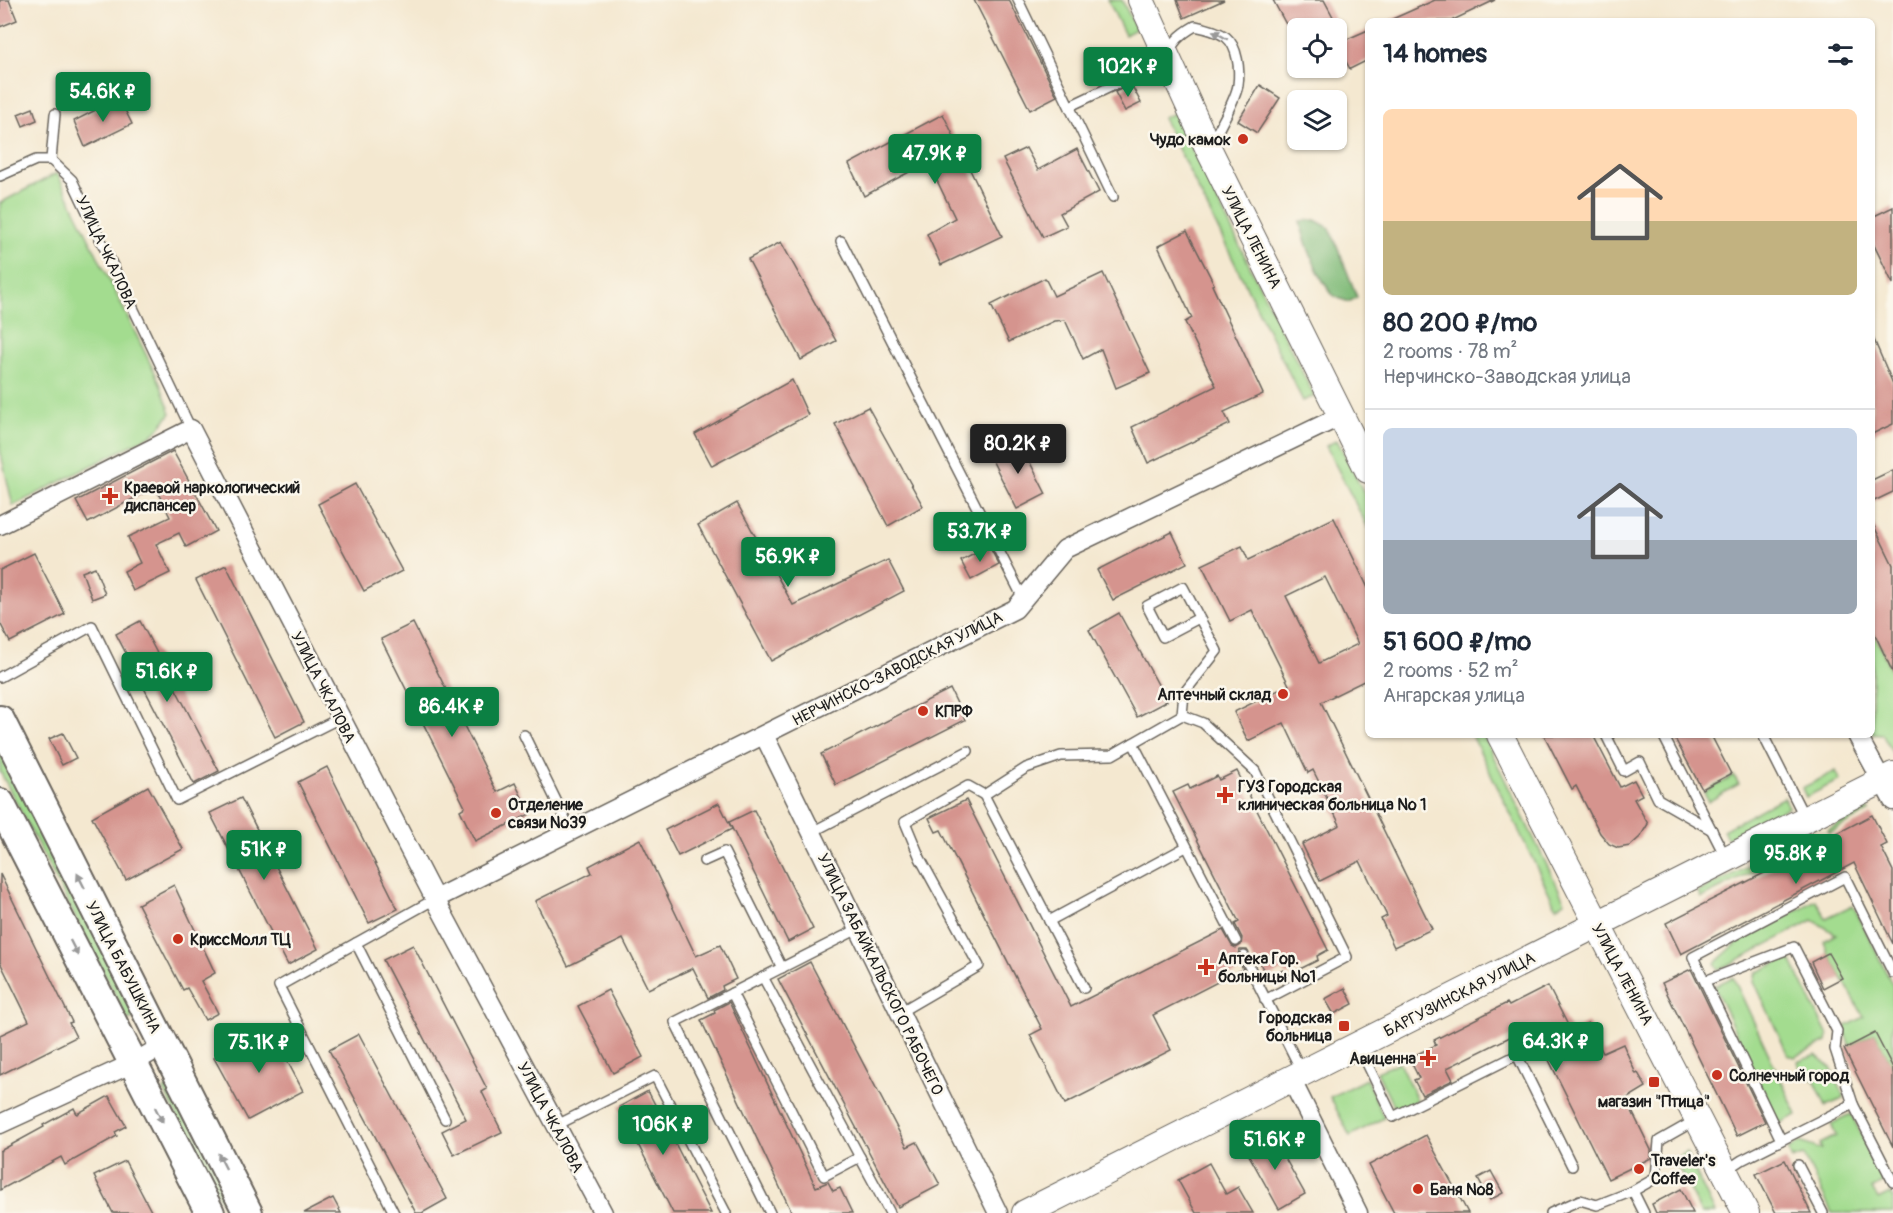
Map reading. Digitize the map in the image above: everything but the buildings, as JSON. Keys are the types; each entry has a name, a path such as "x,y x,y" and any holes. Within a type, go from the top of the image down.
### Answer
{"main road":[{"name":"УЛИЦА ЛЕНИНА","path":"1141,0 1208,148 1365,464"},
{"name":"УЛИЦА БАБУШКИНА","path":"0,720 248,1213"},
{"name":"УЛИЦА ЛЕНИНА","path":"1502,738 1746,1213"},
{"name":"БАРГУЗИНСКАЯ УЛИЦА","path":"1025,1213 1805,818 1889,785"},
{"path":"0,803 13,840 133,1063 210,1213"}],"street":[{"name":"НЕРЧИНСКО-ЗАВОДСКАЯ УЛИЦА","path":"435,899 1015,609 1065,549 1341,416"},
{"path":"0,525 191,429"},
{"name":"УЛИЦА ЧКАЛОВА","path":"191,429 435,899 603,1213"},
{"name":"УЛИЦА ЗАБАЙКАЛЬСКОГО РАБОЧЕГО","path":"764,735 998,1213"},
{"path":"1859,738 1889,785"},
{"path":"0,1125 133,1063 164,1046"},
{"path":"1296,1076 1358,1213"}],"lane":[{"path":"1018,0 1113,197"},
{"path":"1070,106 1167,60 1180,34 1195,26 1209,29 1227,38 1238,56 1238,86 1220,128 1208,148"},
{"path":"0,176 36,160 51,160 56,114"},
{"name":"УЛИЦА ЧКАЛОВА","path":"51,160 72,180 191,429"},
{"path":"841,240 1023,598"},
{"path":"1182,716 1184,693 1216,651 1183,586 1147,606 1163,637 1199,618"},
{"path":"0,677 92,627 177,800 340,718"},
{"path":"984,795 1026,768 1061,756 1112,755 1182,716 1203,723 1255,771 1347,957 1265,1000"},
{"path":"524,735 571,831"},
{"path":"1608,738 1624,771 1640,762 1658,799 1712,830"},
{"path":"1665,738 1726,858"},
{"path":"1765,738 1805,818"},
{"path":"1133,743 1236,940"},
{"path":"812,832 968,751"},
{"path":"900,1012 979,966 920,858 905,822 968,786 984,795 1084,988"},
{"path":"1049,921 1186,847"},
{"path":"704,861 724,852 782,968"},
{"path":"1781,1140 1693,957 1845,877 1893,973"},
{"path":"394,1213 279,986 435,899"},
{"path":"770,1213 675,1022 860,928"},
{"path":"356,943 445,1119"},
{"path":"1705,981 1794,947 1837,1031 1835,1049 1853,1104 1893,1182"},
{"path":"1244,956 1296,1076"},
{"path":"763,977 890,1213"},
{"path":"732,993 824,1176 860,1157"},
{"path":"1358,1045 1393,1117 1517,1055 1572,1166"},
{"path":"555,1126 655,1077 726,1213"},
{"path":"1725,1171 1853,1104"},
{"path":"1551,1213 1580,1200 1598,1205 1656,1179 1659,1141 1698,1119"},
{"path":"1798,1165 1823,1213"},
{"path":"1633,1191 1644,1213"}],"green space":[{"path":"1108,0 1122,0 1136,29 1125,35"},
{"path":"1174,113 1314,396 1303,401 1163,118"},
{"path":"57,173 159,381 171,413 155,433 13,506 0,450 0,203"},
{"path":"1315,220 1330,228 1357,297 1349,302 1332,294 1313,259 1300,221"},
{"path":"1337,440 1365,495 1365,522 1326,446"},
{"path":"1875,636 1893,675 1893,754 1882,734 1875,733"},
{"path":"1473,738 1484,738 1565,902 1556,907"},
{"path":"0,748 137,1016 128,1020 0,771"},
{"path":"1836,771 1840,780 1806,797 1802,788"},
{"path":"1734,776 1739,784 1708,802 1704,792"},
{"path":"1784,797 1789,807 1727,839 1723,830"},
{"path":"1862,807 1870,811 1829,833 1828,830 1848,818 1846,815"},
{"path":"1809,836 1812,842 1701,898 1698,892"},
{"path":"1816,900 1826,918 1853,905 1893,986 1893,1068 1875,1033 1850,1046 1843,1028 1864,1017 1828,953 1824,941 1836,934 1813,920 1719,970 1715,963 1739,941"},
{"path":"1786,958 1791,960 1828,1036 1827,1042 1795,1057 1788,1055 1754,981 1756,973"},
{"path":"1733,977 1797,1115 1778,1124 1714,986"},
{"path":"1816,1055 1831,1068 1845,1098 1826,1106 1815,1081 1801,1073 1797,1062"},
{"path":"1399,1062 1417,1100 1396,1112 1377,1072"},
{"path":"1366,1079 1384,1118 1350,1136 1330,1097"},
{"path":"173,1087 237,1213 227,1213 164,1090"},
{"path":"1851,1114 1885,1181 1872,1189 1878,1199 1890,1193 1893,1198 1893,1213 1832,1213 1804,1156 1792,1159 1788,1150 1800,1142 1822,1150 1820,1144 1836,1136 1831,1124"},
{"path":"1686,1152 1715,1213 1701,1213 1674,1159"}],"place":[{"name":"Чудо камок","path":"1243,139"},
{"name":"Краевой наркологический диспансер","path":"110,496"},
{"name":"Аптечный склад","path":"1283,694"},
{"name":"КПРФ","path":"923,711"},
{"name":"ГУЗ Городская клиническая больница № 1","path":"1225,795"},
{"name":"Отделение связи №39","path":"496,813"},
{"name":"КриссМолл ТЦ","path":"178,939"},
{"name":"Аптека Гор. больницы №1","path":"1206,967"},
{"name":"Городская больница","path":"1344,1026"},
{"name":"Авиценна","path":"1428,1058"},
{"name":"Солнечный город","path":"1717,1075"},
{"name":"магазин \"Птица\"","path":"1654,1082"},
{"name":"Traveler's Coffee","path":"1639,1169"},
{"name":"Баня №8","path":"1418,1189"}]}
